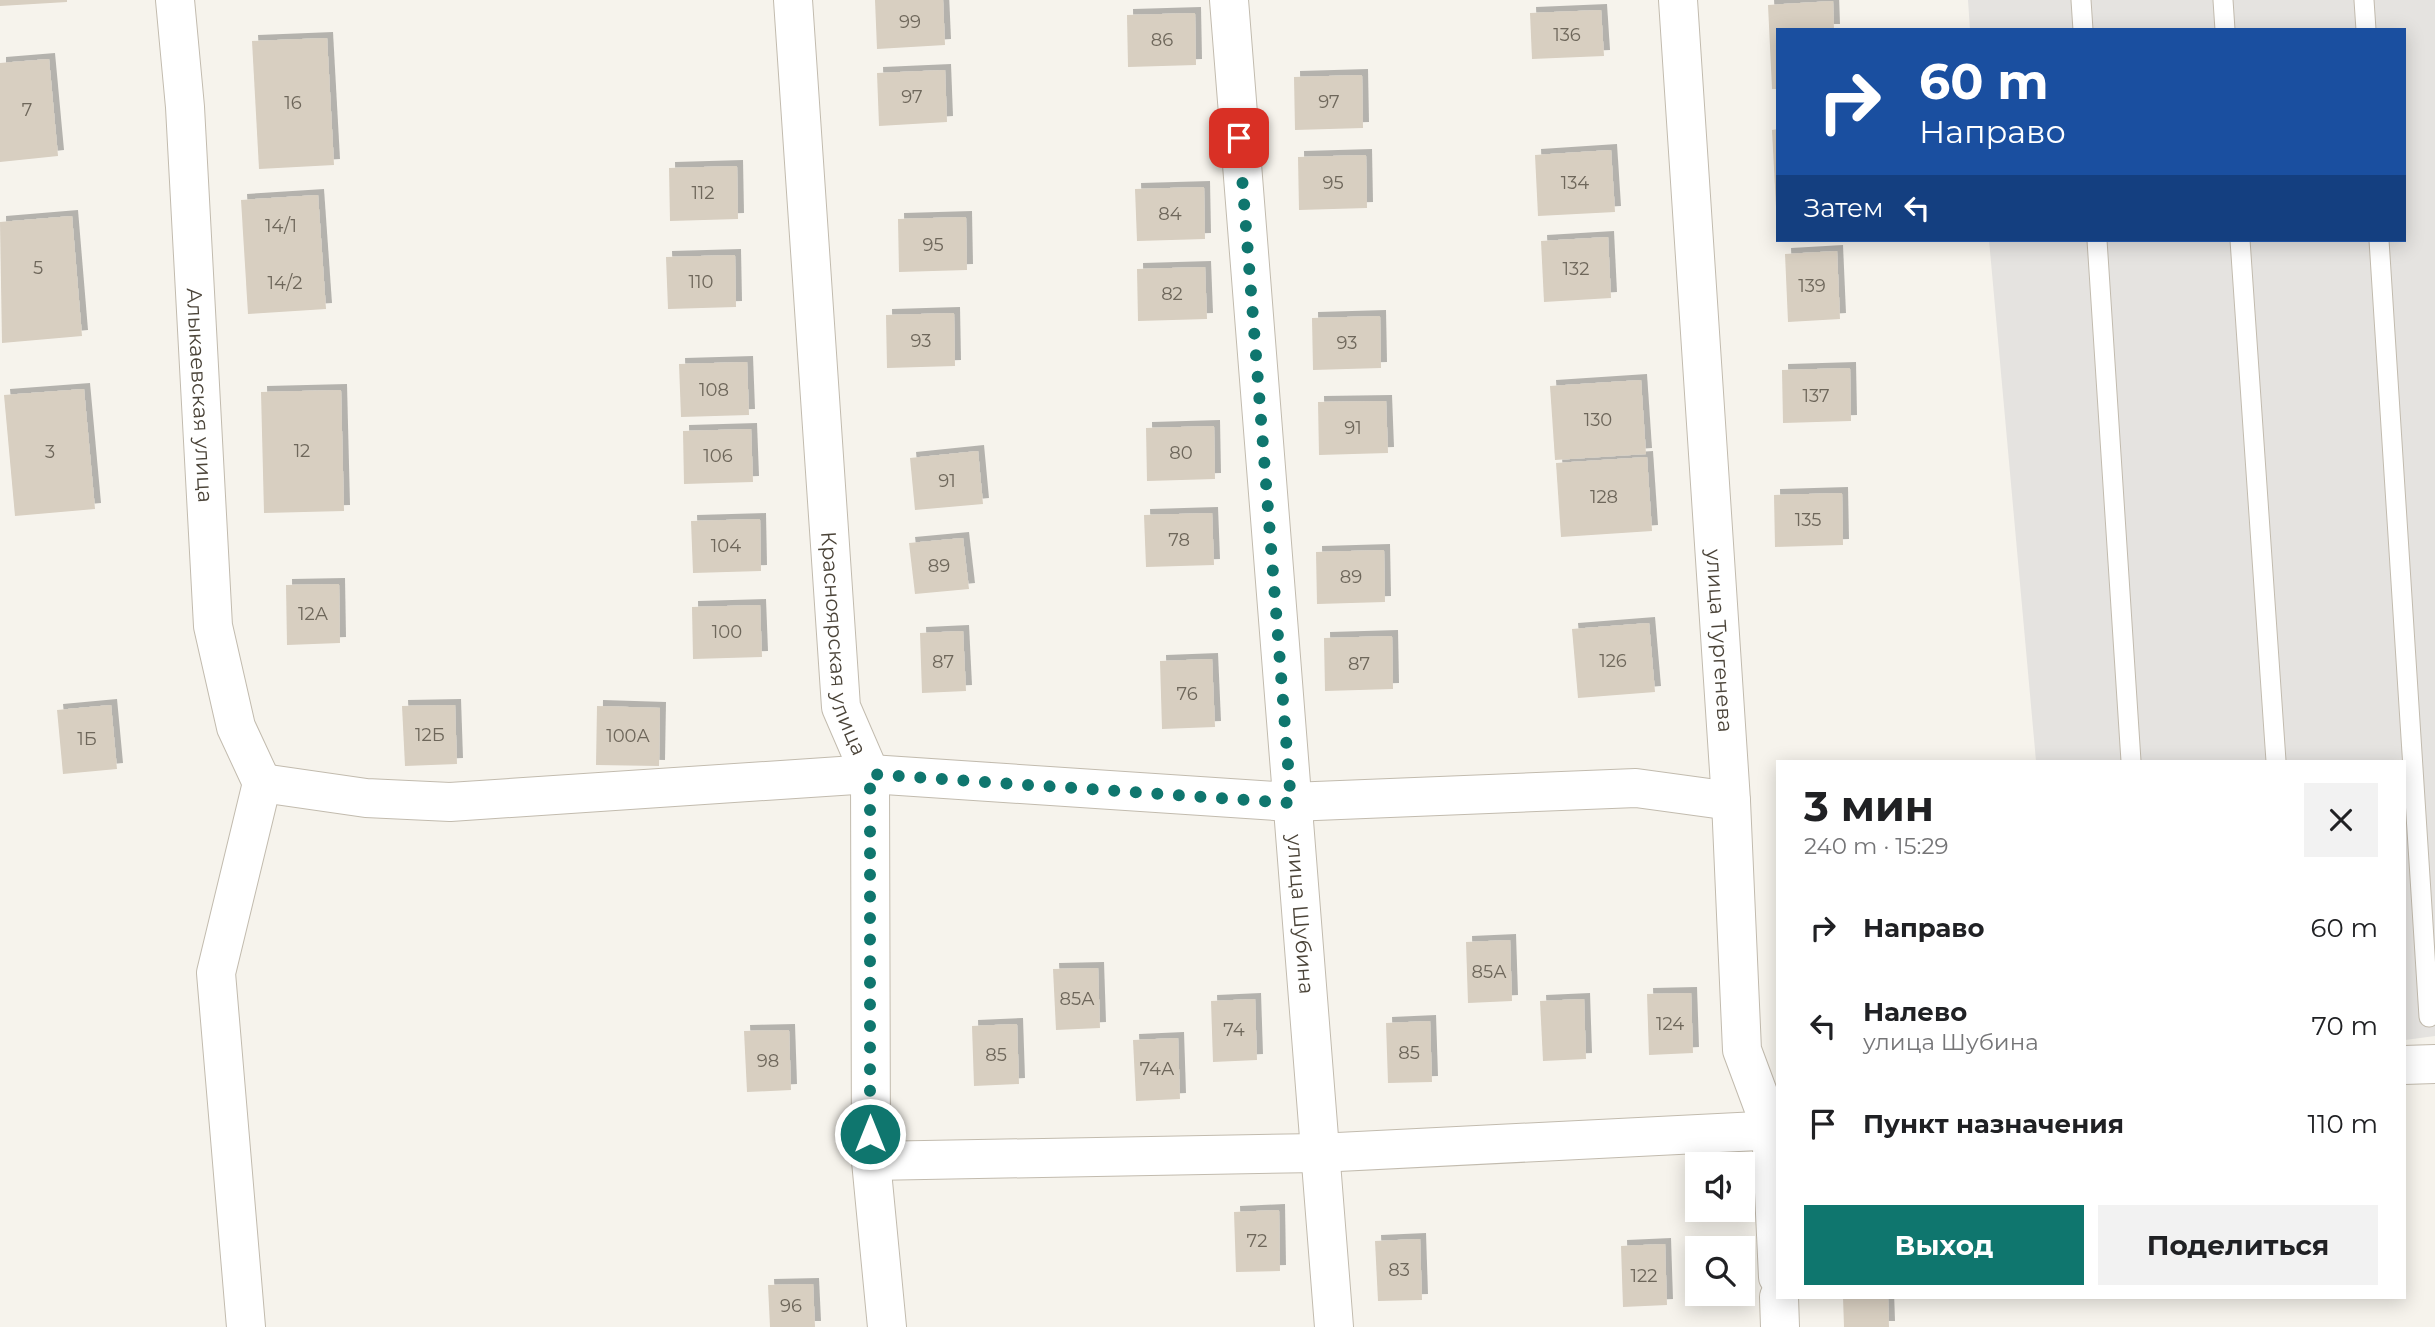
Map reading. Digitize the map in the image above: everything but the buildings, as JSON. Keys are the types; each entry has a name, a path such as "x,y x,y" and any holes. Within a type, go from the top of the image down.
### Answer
{"street":[{"name":"Алыкаевская улица","path":"175,0 185,107 213,625 236,727 262,783"},
{"name":"Красноярская улица","path":"793,0 841,707 870,774 871,1161 887,1327"},
{"name":"улица Шубина","path":"1228,0 1334,1327"},
{"name":"улица Тургенева","path":"1678,0 1731,801 1742,1050 1774,1129 1776,1203"},
{"path":"246,1327 216,973 262,783 366,798 450,802 870,774 1291,803 1636,788 1731,801"},
{"path":"2406,1066 2435,1064"},
{"path":"871,1161 1318,1153 1774,1129"},
{"path":"1779,1299 1780,1327"}],"lane":[{"path":"2081,0 2083,28"},
{"path":"2223,0 2225,28"},
{"path":"2364,0 2366,28"},
{"path":"2097,242 2131,760"},
{"path":"2240,242 2276,760"},
{"path":"2379,242 2429,1017"}],"shaded area":[{"path":"1968,0 2435,0 2435,1036 2406,1040 2406,760 2036,760 1989,242 2406,242 2406,28 1970,28"}],"route":[{"path":"870,1134 870,774 1291,803 1239,138"}]}
